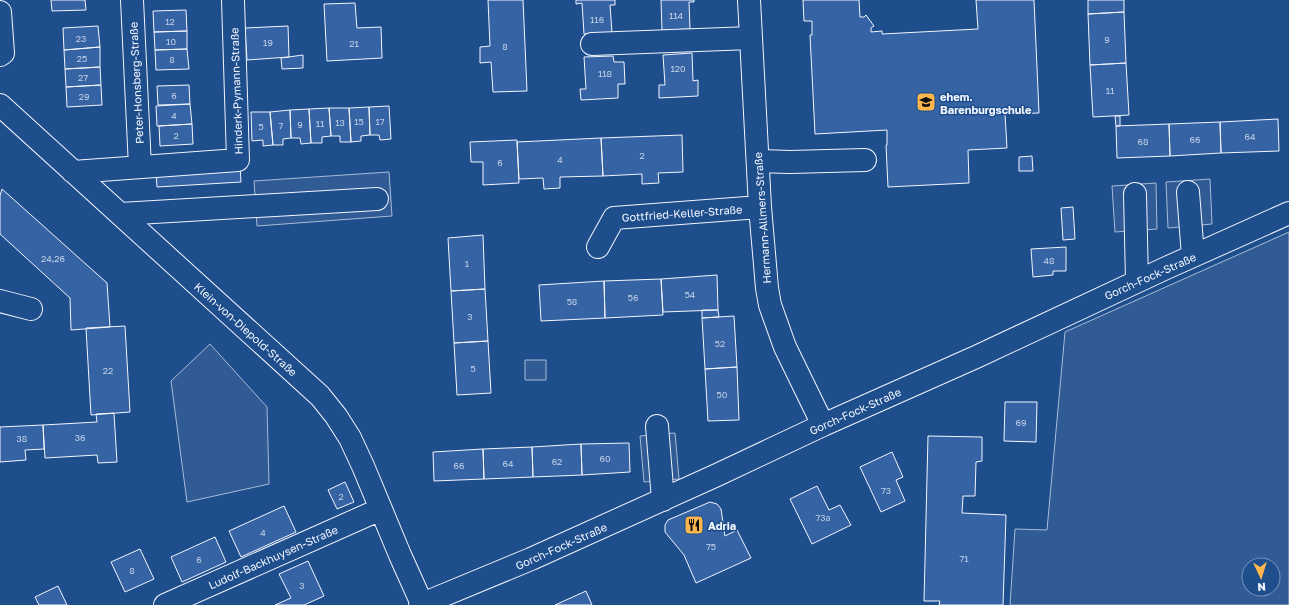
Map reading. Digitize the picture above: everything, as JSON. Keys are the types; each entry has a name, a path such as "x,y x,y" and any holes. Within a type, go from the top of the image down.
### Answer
{"street":[{"name":"Peter-Honsberg-Straße","path":"132,0 140,167"},
{"name":"Hinderk-Pymann-Straße","path":"73,172 238,160 232,0"},
{"name":"Hermann-Allmers-Straße","path":"749,0 760,207 763,250 770,305 785,347 823,425"},
{"path":"0,12 3,53 0,55"},
{"path":"592,44 751,38"},
{"name":"Klein-von-Diepold-Straße","path":"0,105 320,396 336,416 350,438 364,466 421,605"},
{"path":"758,161 790,162 866,160"},
{"path":"1188,192 1193,256"},
{"path":"1135,194 1137,281"},
{"path":"120,214 377,200"},
{"name":"Gottfried-Keller-Straße","path":"598,247 614,218 760,207"},
{"name":"Gorch-Fock-Straße","path":"421,605 531,559 663,500 823,425 976,357 1137,281 1289,213"},
{"path":"0,301 31,309"},
{"path":"657,426 663,500"},
{"name":"Ludolf-Backhuysen-Straße","path":"165,605 381,509"}],"shaded area":[{"path":"389,172 392,216 257,226 254,181"},
{"path":"1210,179 1212,224 1168,228 1166,182"},
{"path":"1156,183 1157,229 1115,232 1112,186"},
{"path":"1289,232 1289,605 1010,605 1015,529 1047,530 1065,332"},
{"path":"210,344 267,407 269,484 187,502 171,381"},
{"path":"525,360 546,360 546,380 525,380"},
{"path":"675,433 679,479 644,482 640,436"}],"building":[{"path":"51,0 85,0 86,10 52,11"},
{"path":"488,0 523,0 527,91 493,92 491,62 480,63 480,47 490,46"},
{"path":"576,0 615,0 615,5 610,5 612,33 584,34 582,3 576,4"},
{"path":"661,0 694,0 694,2 689,2 690,29 662,30"},
{"name":"ehem. Barenburgschule","path":"803,0 859,0 860,17 864,17 866,15 874,26 871,28 871,32 882,31 882,34 978,29 976,0 1034,0 1039,113 1005,114 1007,148 968,150 969,183 888,187 886,145 887,130 815,134 810,35 812,35 812,21 804,21"},
{"path":"1088,0 1124,0 1124,12 1088,14"},
{"path":"355,3 357,28 381,27 382,58 327,61 324,4"},
{"path":"186,10 187,31 154,32 153,11"},
{"path":"1124,12 1126,63 1090,65 1088,14"},
{"path":"98,26 100,47 64,50 63,28"},
{"path":"288,26 289,57 247,60 245,28"},
{"path":"187,31 187,49 155,50 154,32"},
{"path":"100,47 100,67 65,69 64,50"},
{"path":"187,49 189,69 156,70 155,50"},
{"path":"692,53 693,81 698,80 698,96 659,98 659,85 665,85 663,55"},
{"path":"303,55 303,68 282,69 281,58"},
{"path":"613,56 614,62 624,62 625,84 618,84 618,98 581,100 580,89 586,89 584,57"},
{"path":"1126,63 1129,115 1093,117 1090,65"},
{"path":"100,67 101,85 66,87 65,69"},
{"path":"101,85 102,105 67,107 66,87"},
{"path":"189,85 190,104 158,105 157,86"},
{"path":"190,104 192,124 157,126 156,106"},
{"path":"389,106 391,139 380,140 379,135 370,135 369,107"},
{"path":"369,107 370,135 361,136 361,141 351,142 349,108"},
{"path":"329,108 331,136 322,137 322,143 311,143 309,109"},
{"path":"329,108 349,108 351,142 340,142 340,136 331,136"},
{"path":"309,109 311,143 301,144 300,138 291,138 290,110"},
{"path":"290,110 291,138 283,139 283,145 273,145 270,112"},
{"path":"251,112 270,112 273,145 263,146 263,140 252,141"},
{"path":"1115,116 1120,116 1120,126 1116,126"},
{"path":"1278,119 1279,151 1221,153 1220,122"},
{"path":"1220,122 1221,153 1170,156 1169,124"},
{"path":"192,124 193,144 160,146 159,126"},
{"path":"1169,124 1170,156 1117,158 1116,126"},
{"path":"682,135 683,172 658,173 659,183 642,184 642,174 603,176 601,138"},
{"path":"601,138 603,176 560,177 560,188 544,189 543,178 519,179 517,142"},
{"path":"517,140 519,183 483,185 483,162 471,162 470,142"},
{"path":"1032,156 1033,171 1019,171 1019,157"},
{"path":"240,166 241,182 157,187 156,171"},
{"path":"2,189 107,283 110,327 71,330 70,298 0,234 0,196"},
{"path":"1073,207 1075,239 1063,240 1061,208"},
{"path":"483,235 485,289 451,291 448,238"},
{"path":"1066,247 1066,271 1053,271 1053,275 1033,277 1031,249"},
{"path":"717,275 718,310 663,312 661,279"},
{"path":"661,279 663,315 605,318 604,281"},
{"path":"604,281 605,318 541,321 539,285"},
{"path":"485,289 488,341 454,343 451,291"},
{"path":"702,310 718,310 719,317 702,318"},
{"path":"734,316 737,367 705,369 702,318"},
{"path":"125,326 130,412 91,415 86,328"},
{"path":"488,341 491,393 457,395 454,343"},
{"path":"737,367 739,420 708,421 705,369"},
{"path":"1005,402 1037,402 1036,442 1004,441"},
{"path":"114,413 117,462 98,463 97,455 45,458 43,425 97,422 96,414"},
{"path":"43,425 44,449 25,450 26,460 0,462 0,427"},
{"path":"928,436 982,437 982,461 976,462 975,496 963,496 962,513 1006,515 1003,605 939,605 940,601 924,601"},
{"path":"629,443 630,472 582,475 581,444"},
{"path":"581,444 582,475 533,477 532,447"},
{"path":"532,447 533,477 484,479 483,449"},
{"path":"483,449 484,479 434,481 433,452"},
{"path":"892,452 903,477 896,480 905,501 881,512 860,467"},
{"path":"345,482 354,502 337,509 328,490"},
{"path":"817,486 829,510 840,505 851,525 812,544 790,499"},
{"path":"710,502 717,504 721,509 725,536 737,530 751,558 696,583 684,555 665,532 665,525 668,520"},
{"path":"284,506 296,532 241,557 229,531"},
{"path":"215,537 226,562 182,582 171,557"},
{"path":"140,549 154,579 125,592 111,562"},
{"path":"308,561 324,596 304,605 275,605 291,598 279,574"},
{"path":"58,586 67,605 39,605 35,597"},
{"path":"586,591 592,605 555,605"}],"place":[{"name":"ehem. Barenburgschule","path":"926,102"},
{"name":"Adria","path":"694,525"}]}
